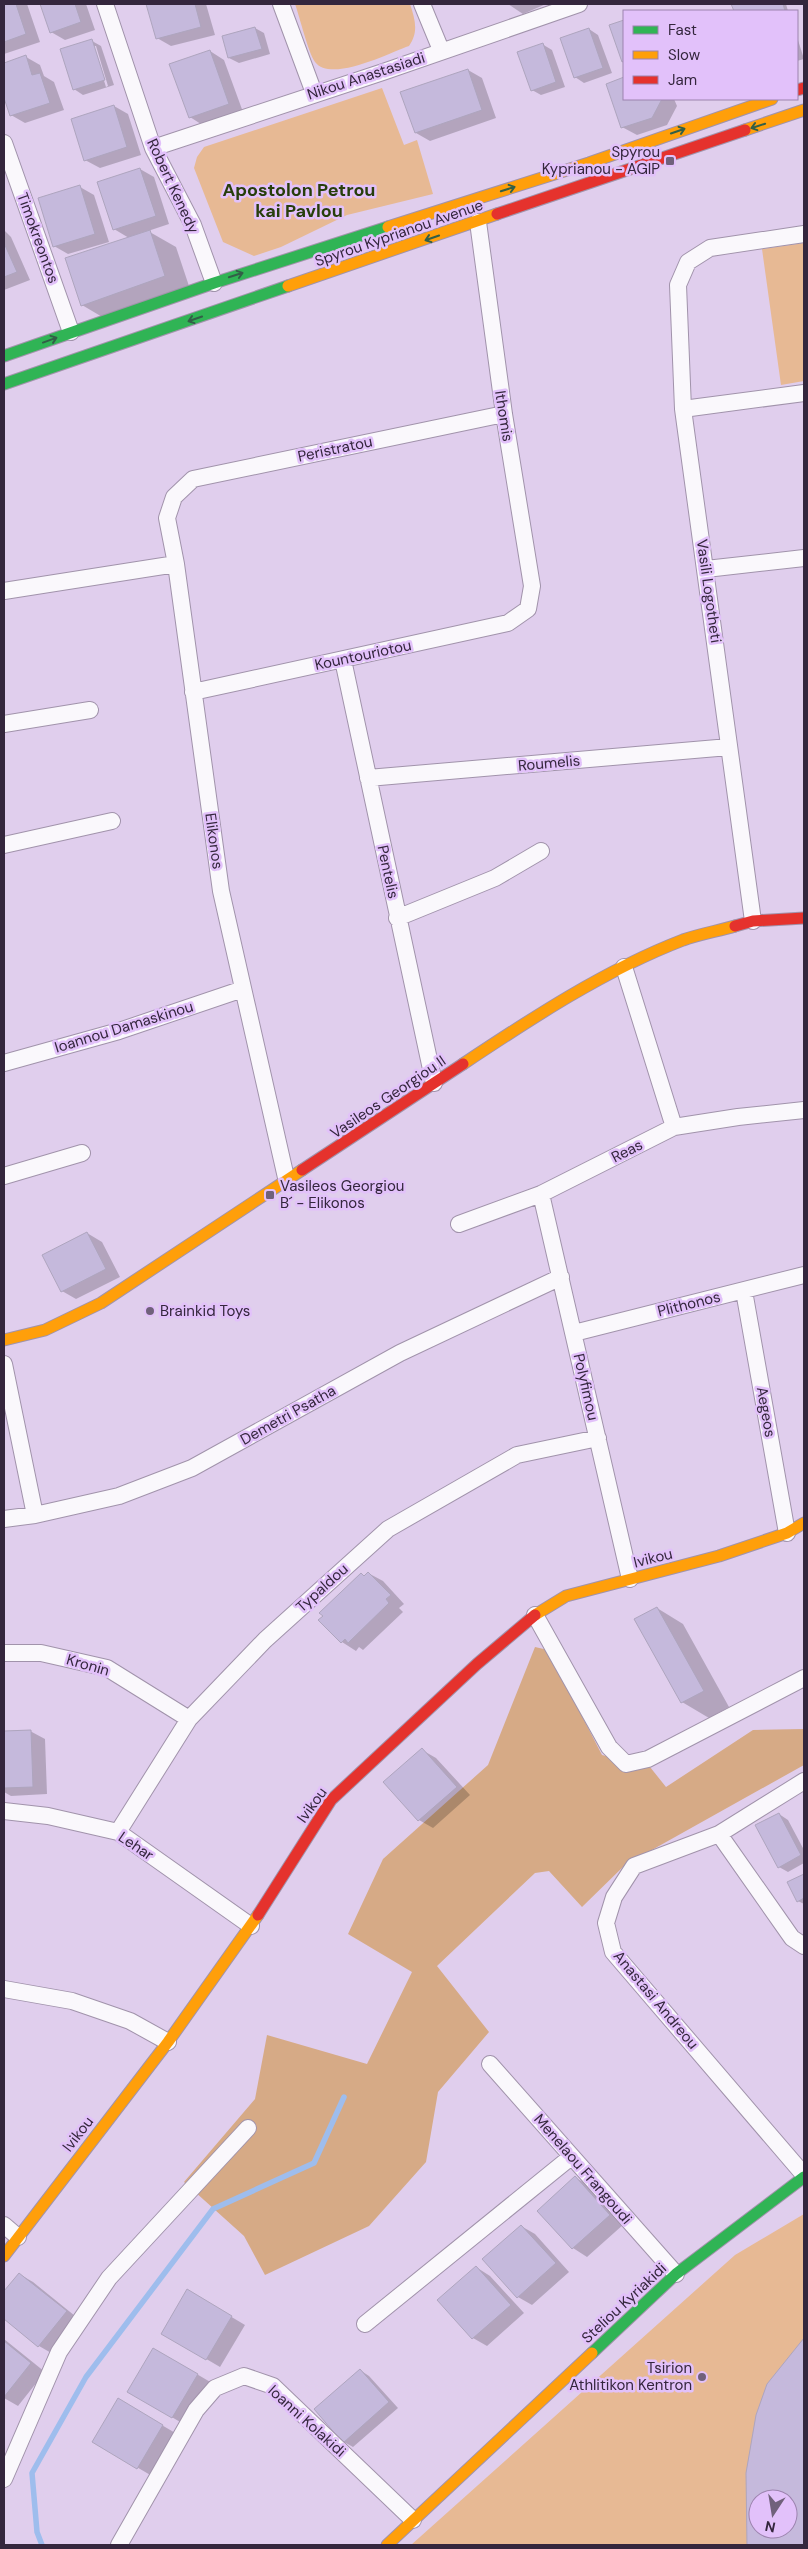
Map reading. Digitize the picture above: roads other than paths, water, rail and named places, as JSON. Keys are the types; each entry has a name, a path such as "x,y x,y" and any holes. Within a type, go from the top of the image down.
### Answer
{"street":[{"name":"Robert Kenedy","path":"104,4 152,148 193,225 214,282"},
{"path":"281,4 314,93"},
{"path":"422,4 441,50"},
{"name":"Nikou Anastasiadi","path":"152,148 314,93 383,72 441,50 579,4"},
{"name":"Spyrou Kyprianou Avenue","path":"4,356 214,282 589,163 769,100"},
{"name":"Spyrou Kyprianou Avenue","path":"4,384 478,222 595,179 804,110"},
{"name":"Timokreontos","path":"4,143 71,332"},
{"name":"Ithomis","path":"478,222 504,414 532,586 528,609"},
{"name":"Vasili Logotheti","path":"753,921 683,409 678,285 688,262 710,248 804,234"},
{"path":"683,409 804,393"},
{"name":"Peristratou","path":"174,497 193,479 504,414"},
{"name":"Elikonos","path":"174,497 167,518 176,564 221,890 287,1182"},
{"path":"706,569 804,558"},
{"path":"4,590 176,564"},
{"name":"Kountouriotou","path":"193,692 508,623 528,609"},
{"name":"Pentelis","path":"343,660 434,1084"},
{"path":"4,724 90,710"},
{"name":"Roumelis","path":"368,778 729,747"},
{"path":"4,845 112,821"},
{"path":"397,918 495,878 541,851"},
{"name":"Vasileos Georgiou II","path":"4,1340 45,1330 101,1303 287,1182 520,1026 624,967 684,940 753,921 804,918"},
{"path":"624,967 674,1127"},
{"name":"Ioannou Damaskinou","path":"4,1063 119,1031 243,989"},
{"name":"Reas","path":"459,1224 542,1194 674,1127 738,1116 804,1110"},
{"path":"4,1176 82,1153"},
{"name":"Polyfimou","path":"542,1194 630,1579"},
{"name":"Plithonos","path":"574,1334 804,1275"},
{"name":"Demetri Psatha","path":"4,1519 35,1516 119,1496 192,1468 400,1353 561,1277"},
{"name":"Aegeos","path":"744,1290 787,1533"},
{"path":"4,1364 35,1516"},
{"name":"Typaldou","path":"118,1832 189,1719 265,1640 388,1529 517,1455 598,1438"},
{"name":"Ivikou","path":"4,2256 168,2042 251,1926 331,1800 477,1664 535,1615 566,1596 719,1556 787,1533 804,1523"},
{"path":"535,1615 608,1747 626,1764 648,1760 804,1678"},
{"name":"Kronin","path":"4,1654 41,1652 107,1668 189,1719"},
{"name":"Anastasi Andreou","path":"804,1781 719,1834 634,1866 614,1897 606,1923 613,1952 804,2176"},
{"name":"Lehar","path":"4,1811 48,1816 118,1832 251,1926"},
{"path":"719,1834 792,1938 804,1946"},
{"path":"4,1988 72,2001 130,2020 168,2042"},
{"name":"Menelaou Frangoudi","path":"490,2064 676,2274"},
{"path":"4,2478 59,2352 109,2278 248,2128"},
{"path":"365,2324 572,2157"},
{"name":"Steliou Kyriakidi","path":"387,2545 676,2274 804,2176"},
{"path":"4,2225 18,2237"},
{"name":"Ioanni Kolakidi","path":"119,2545 196,2410 216,2388 244,2376 273,2386 413,2520"}],"waterway":[{"path":"42,2545 37,2532 32,2473 86,2377 213,2209 314,2163 344,2097"}],"place":[{"name":"Spyrou Kyprianou - AGIP","path":"670,161"},
{"name":"Vasileos Georgiou B´ - Elikonos","path":"270,1195"},
{"name":"Brainkid Toys","path":"150,1311"},
{"name":"Tsirion Athlitikon Kentron","path":"702,2377"}],"district":[{"name":"Apostolon Petrou kai Pavlou","path":"299,200"}]}
